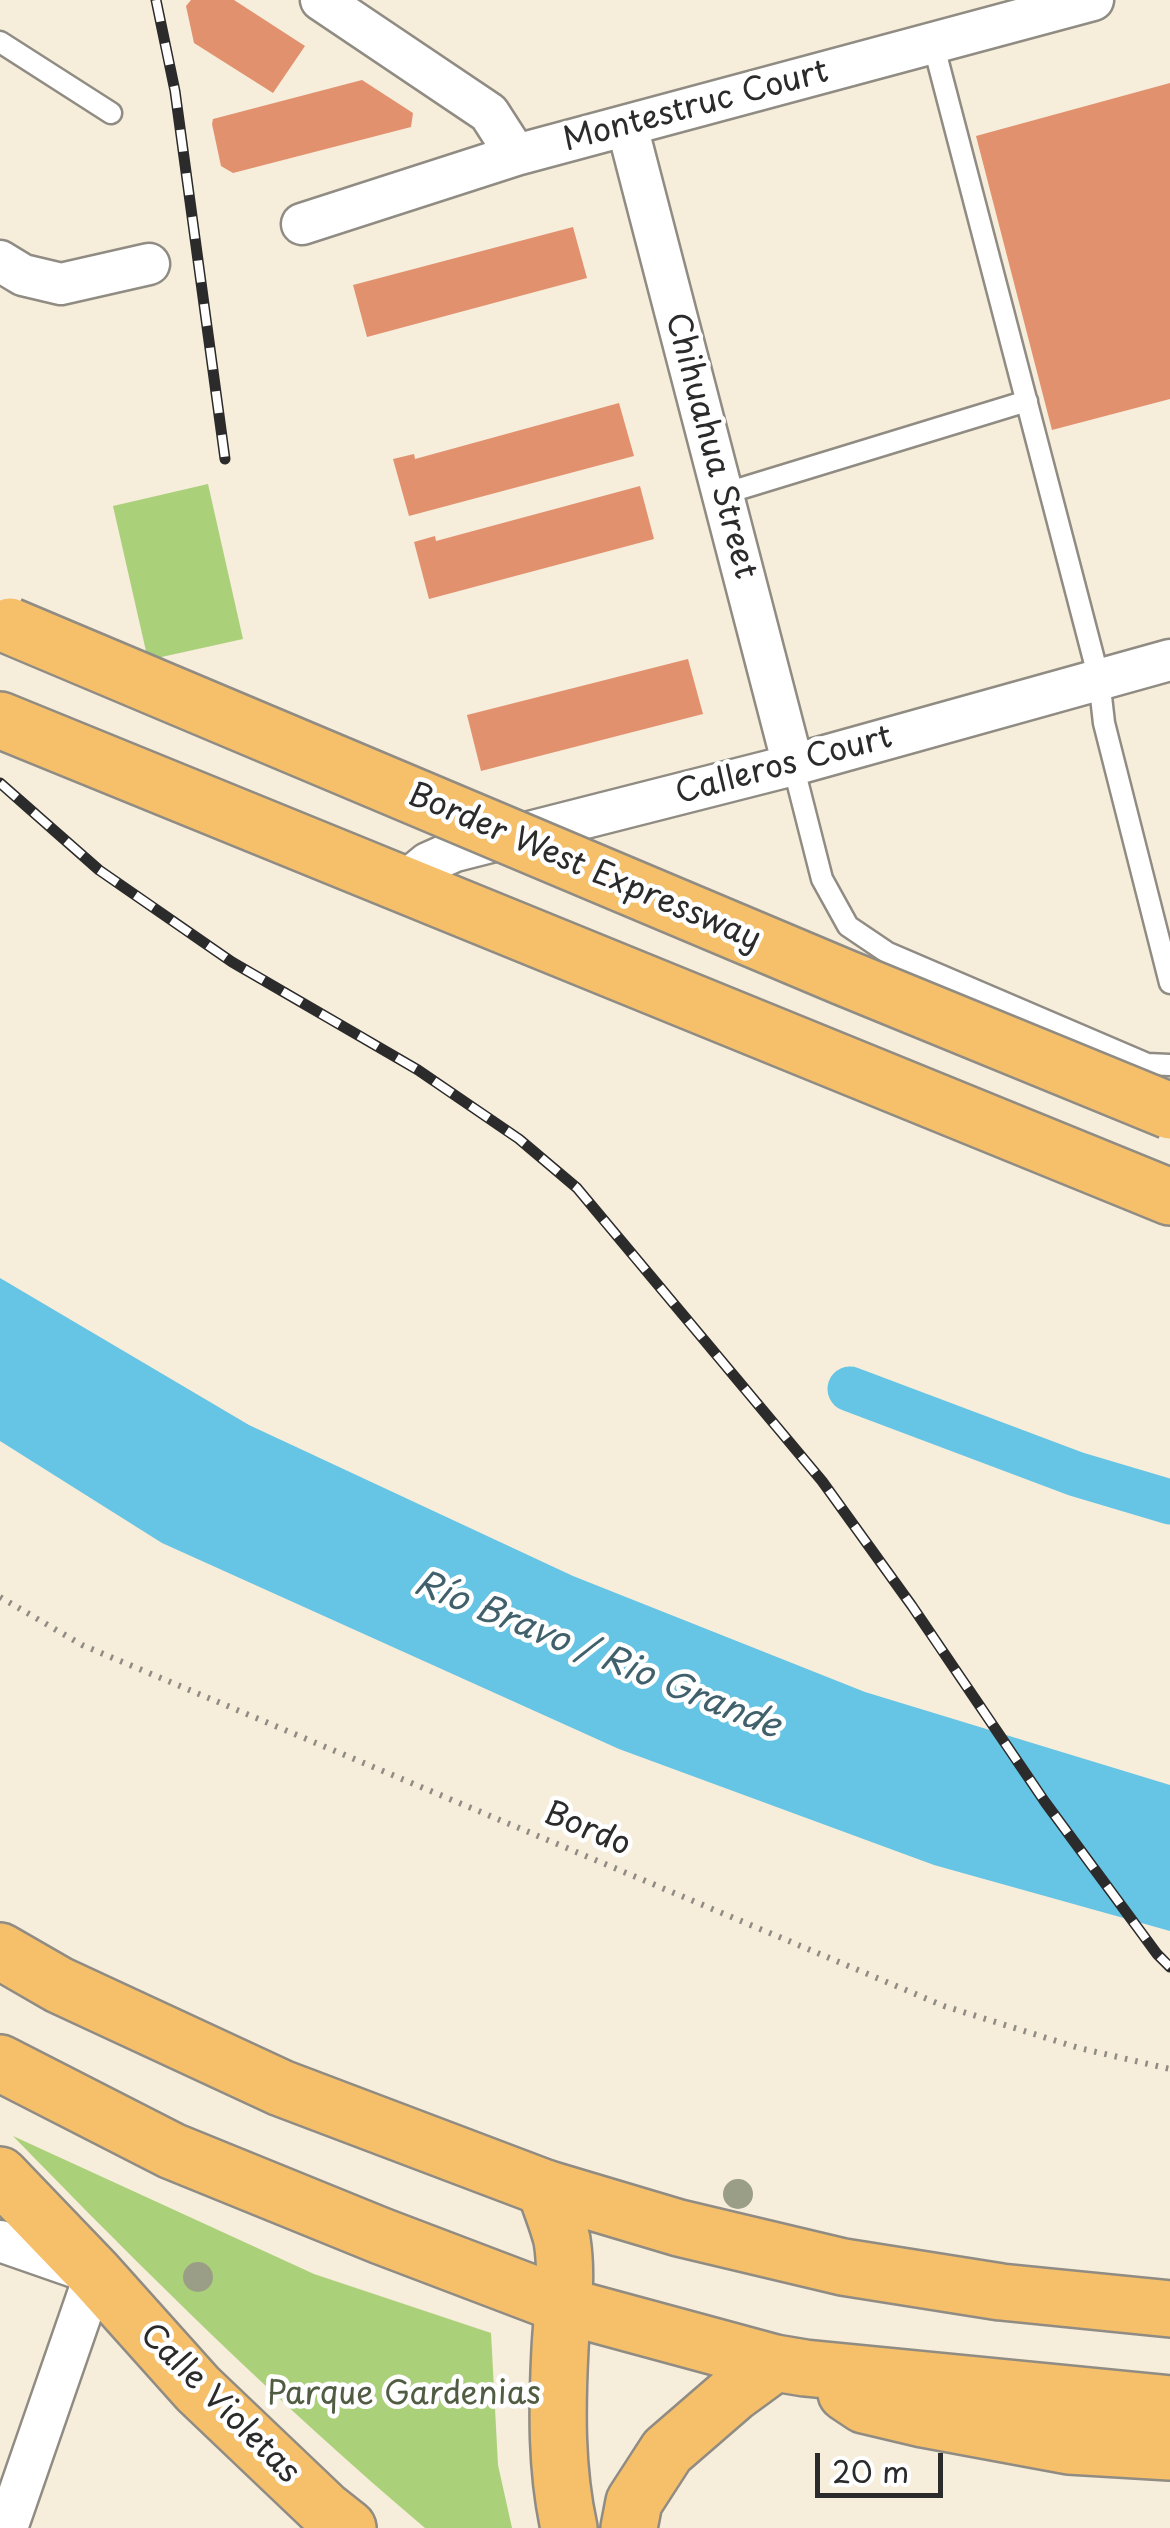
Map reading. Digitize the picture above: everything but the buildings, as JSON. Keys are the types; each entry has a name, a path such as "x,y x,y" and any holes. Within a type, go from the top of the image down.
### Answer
{"main road":[{"name":"Border West Expressway","path":"0,621 861,985 1170,1111"},
{"path":"0,720 1170,1197"},
{"path":"0,1951 59,1985 281,2088 545,2188 678,2228 843,2266 1002,2292 1170,2309"},
{"path":"0,2063 172,2151 565,2306 790,2365 1170,2404"},
{"name":"Calle Violetas","path":"0,2175 198,2389 330,2522"},
{"path":"545,2188 561,2238 565,2271 558,2449 569,2528"},
{"path":"790,2365 864,2404 891,2412 1069,2446 1170,2452"},
{"path":"629,2528 634,2502 667,2451 734,2392 790,2365"}],"street":[{"path":"320,0 489,112 516,155"},
{"name":"Montestruc Court","path":"302,224 516,155 1093,0"},
{"name":"Chihuahua Street","path":"626,126 794,765"},
{"path":"12,268 61,284 149,264"},
{"name":"Calleros Court","path":"405,882 428,863 456,851 794,765 1170,660"},
{"name":"Calle Violetas","path":"0,2241 95,2274"},
{"path":"7,2528 95,2274"}],"lane":[{"path":"0,42 111,112"},
{"path":"933,43 1100,680 1104,723 1170,984"},
{"path":"723,494 1027,401"},
{"path":"794,765 822,879 848,926 888,953 1147,1064 1170,1066"}],"path":[{"name":"Bordo","path":"0,1597 82,1645 944,2006 1079,2048 1170,2069"}],"green space":[{"path":"208,484 243,639 148,660 113,506"},
{"name":"Parque Gardenias","path":"13,2136 314,2274 491,2333 498,2465 512,2528 425,2528 214,2337"}],"water":[{"name":"Río Bravo / Rio Grande","path":"0,1278 249,1425 573,1576 865,1692 1170,1785 1170,1931 934,1865 619,1749 162,1543 0,1441"}],"waterway":[{"path":"850,1389 1076,1474 1170,1502"}],"railway":[{"path":"156,0 175,91 225,459"},
{"path":"0,783 99,870 232,962 418,1070 519,1139 577,1188 822,1481 1045,1802 1170,1967"}]}
